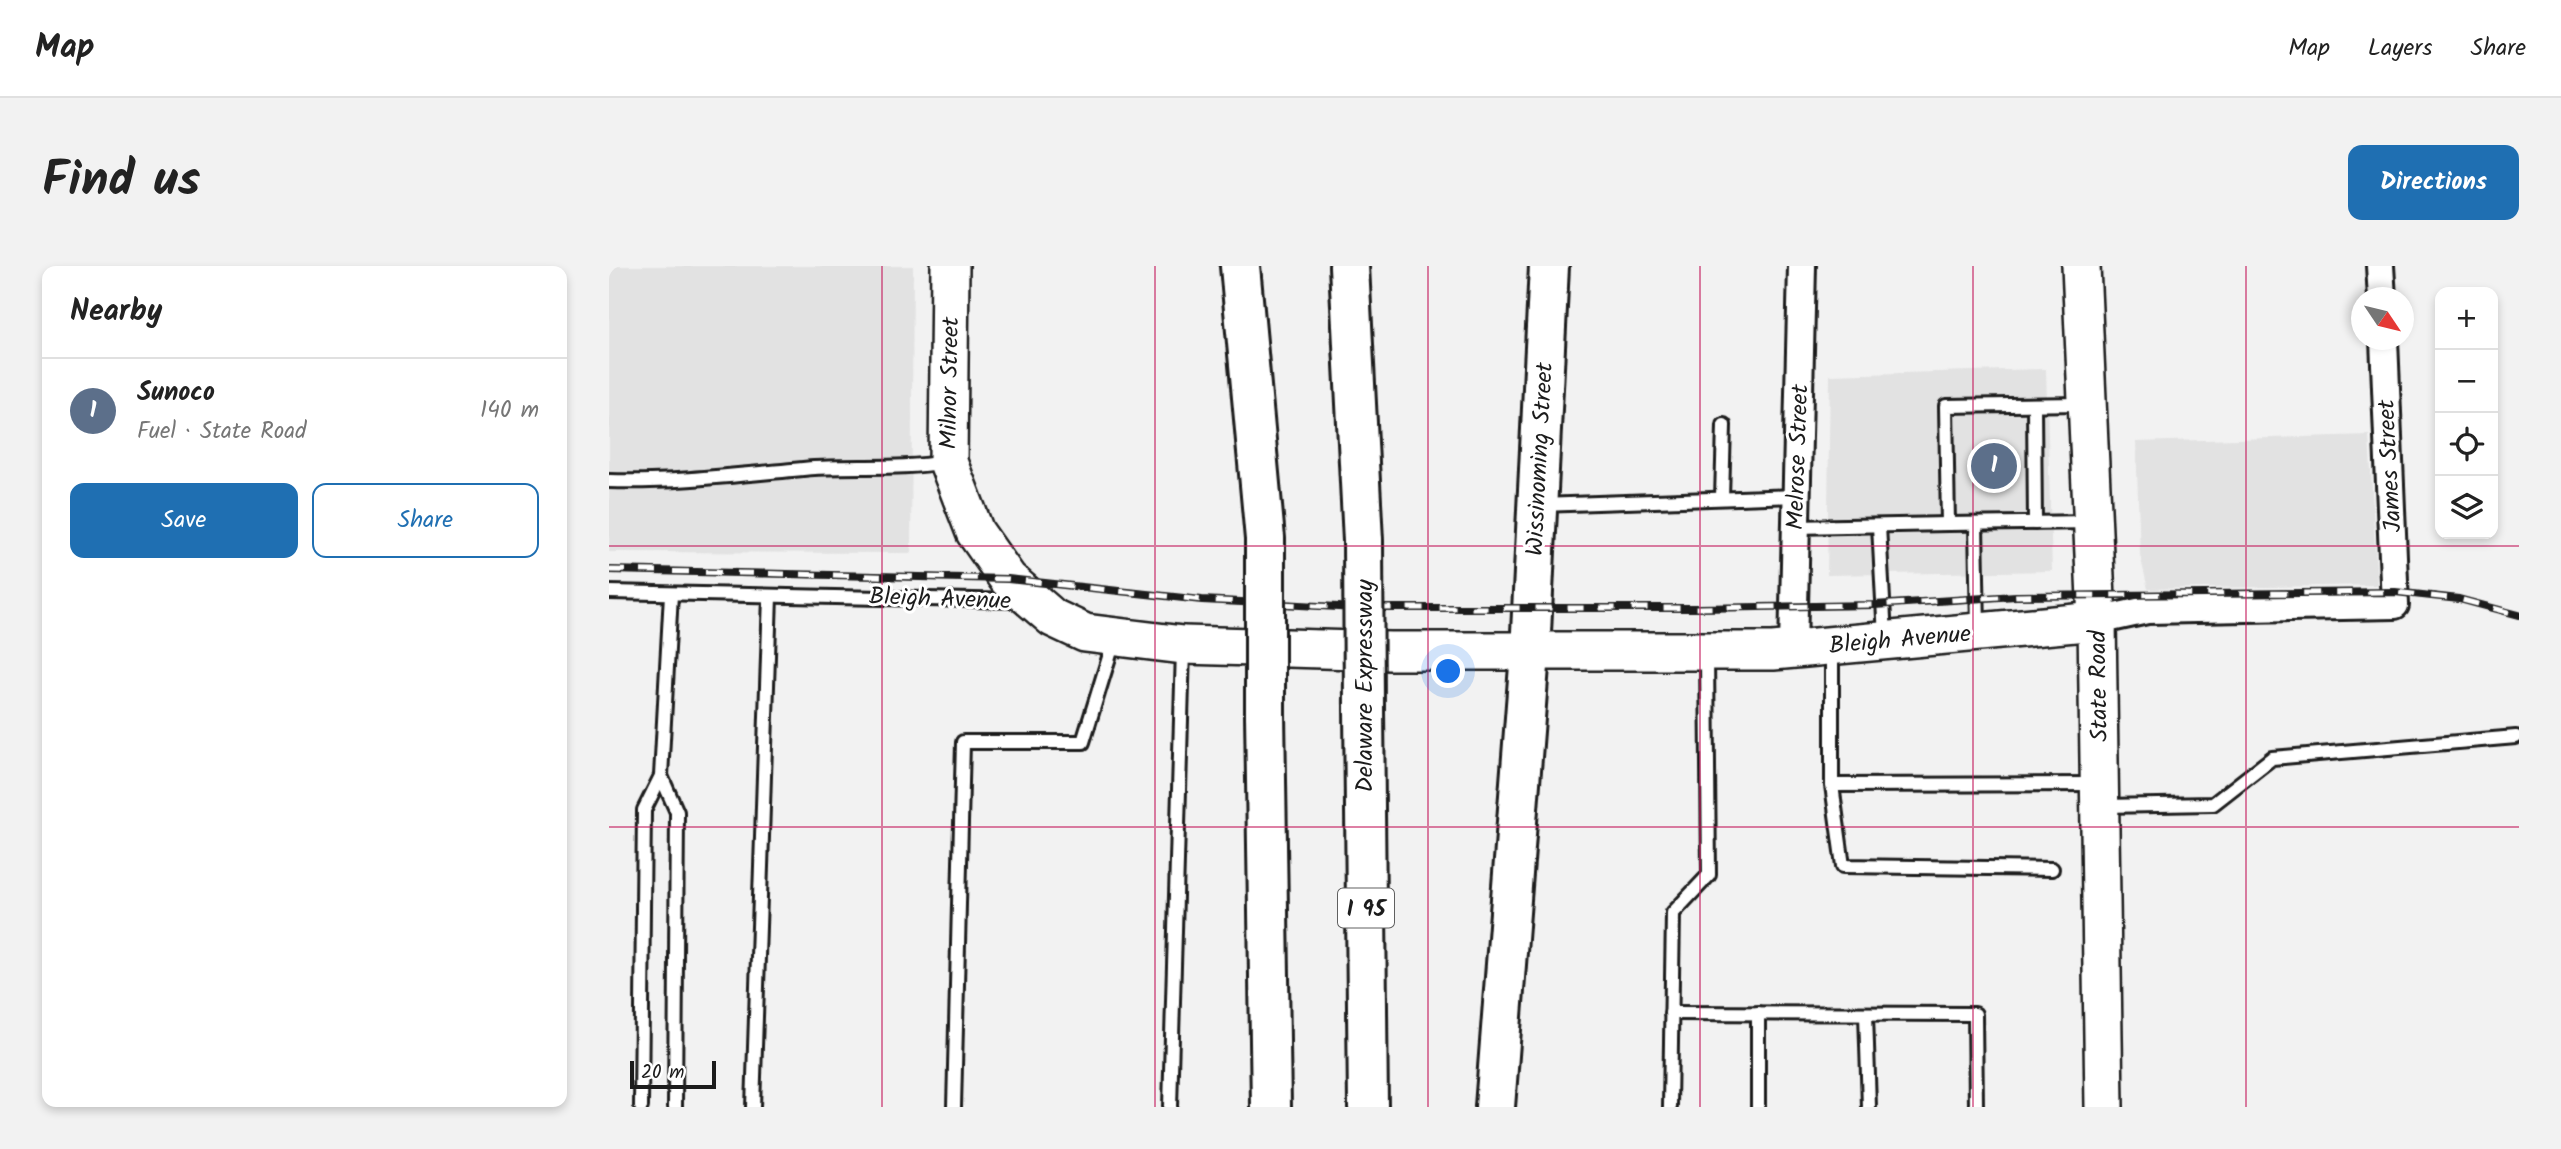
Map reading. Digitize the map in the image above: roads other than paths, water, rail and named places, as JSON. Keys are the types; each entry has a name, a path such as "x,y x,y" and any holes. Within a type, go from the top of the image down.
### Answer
{"main road":[{"name":"Milnor Street","path":"950,266 948,462 975,532 1008,579 1031,601"},
{"path":"1240,266 1265,539"},
{"path":"1260,266 1271,1107"},
{"name":"Delaware Expressway","path":"1349,266 1363,541 1368,1107"},
{"name":"Wissinoming Street","path":"1495,1107 1529,653 1549,266"},
{"name":"State Road","path":"2081,266 2097,621 2103,1107"},
{"name":"Bleigh Avenue","path":"1031,601 1077,631 1115,637 1183,645 1390,651 1529,653 1793,649 2097,621"}],"street":[{"name":"Melrose Street","path":"1793,649 1802,266"},
{"path":"2380,266 2381,287"},
{"name":"James Street","path":"2383,350 2395,592"},
{"name":"Bleigh Avenue","path":"2097,621 2147,610 2395,605 2395,592"}],"lane":[{"path":"1948,524 1946,406 2087,404"},
{"path":"2033,405 2035,523"},
{"path":"1722,498 1724,425"},
{"path":"609,481 662,483 817,468 916,467 948,462"},
{"path":"1537,505 1796,496"},
{"path":"1795,527 2092,522"},
{"path":"1976,525 1978,632"},
{"path":"1879,526 1885,640"},
{"name":"Bleigh Avenue","path":"609,592 1031,601"},
{"path":"641,1107 644,810 661,776 671,594"},
{"path":"753,1107 770,596"},
{"path":"954,1107 963,742 1083,742 1115,637"},
{"path":"1170,1107 1183,645"},
{"path":"1832,645 1832,785 1843,866 2052,869"},
{"path":"1670,1107 1673,913 1709,875 1707,652"},
{"path":"1832,785 2099,795 2213,804 2272,758 2516,737"},
{"path":"661,776 677,812 675,1107"},
{"path":"1671,1013 1975,1014 1976,1107"},
{"path":"1758,1013 1758,1107"},
{"path":"1866,1014 1869,1107"}],"railway":[{"path":"609,570 1008,579 1202,600 1357,608 1699,608 1874,605 2016,596 2395,592 2459,599 2519,615"}],"place":[{"name":"Sunoco","path":"1994,466"}]}
